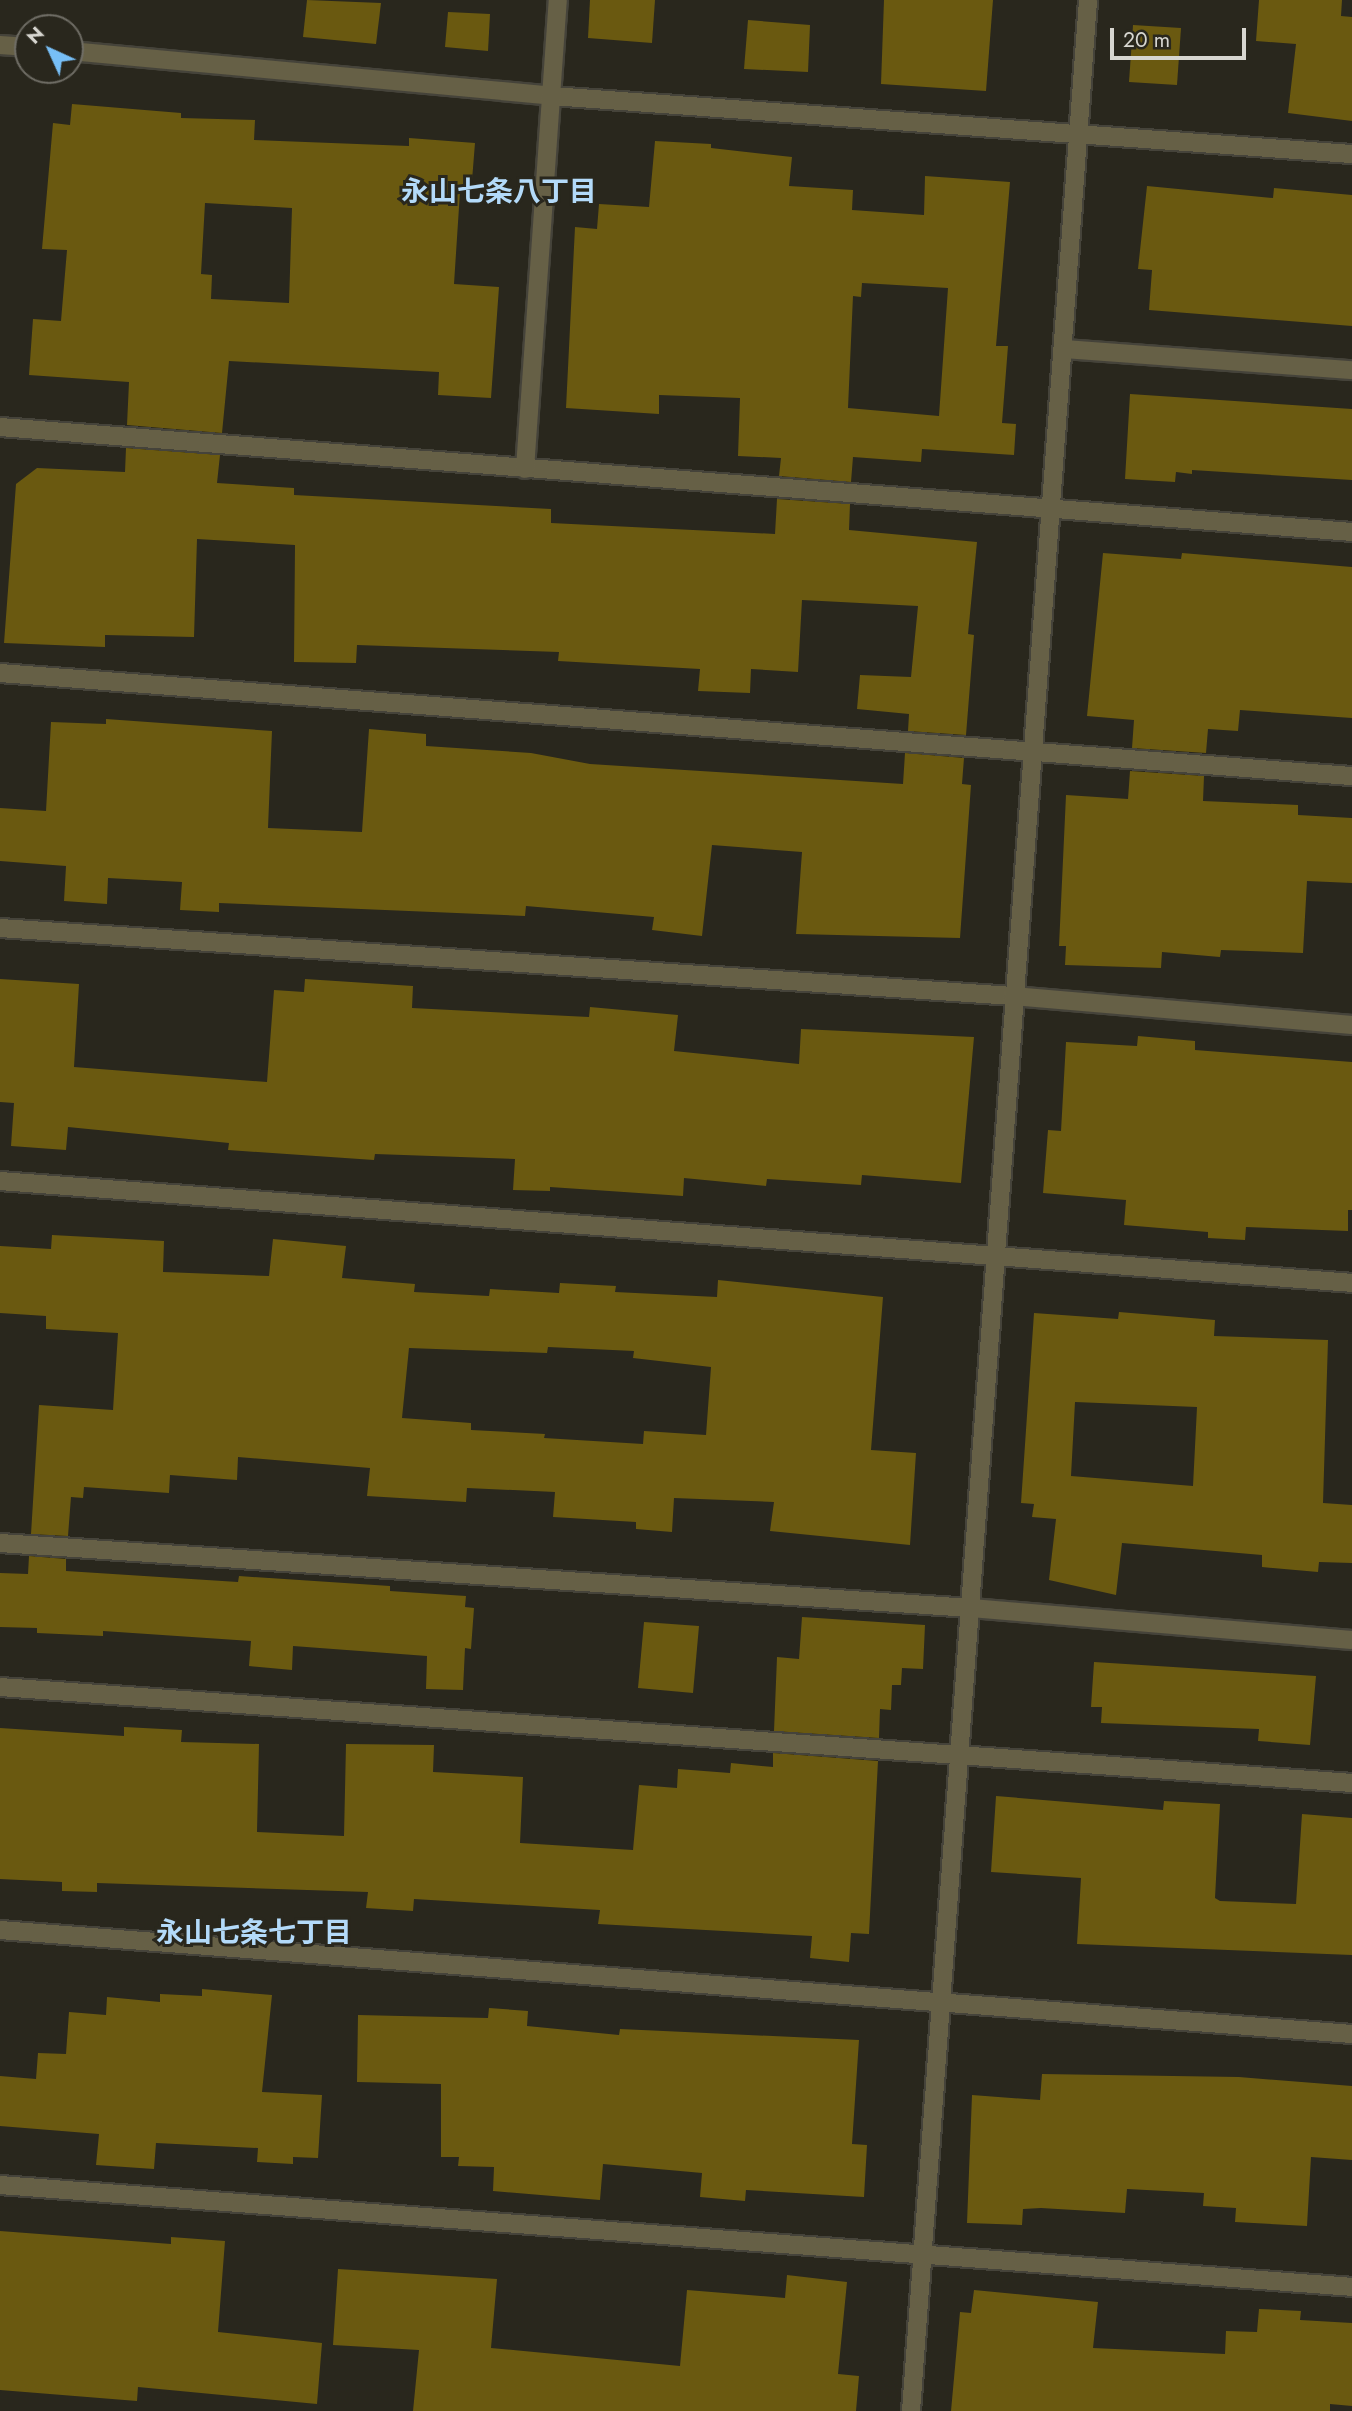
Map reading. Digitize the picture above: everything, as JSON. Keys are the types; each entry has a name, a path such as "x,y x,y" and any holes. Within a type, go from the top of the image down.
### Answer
{"street":[{"path":"525,469 558,0"},
{"path":"911,2411 997,1256 1031,750 1063,349 1076,132 1088,0"},
{"path":"84,52 552,96 1352,154"},
{"path":"1063,349 1352,370"},
{"path":"0,427 1050,511 1352,532"},
{"path":"0,674 1352,776"},
{"path":"0,928 1013,996 1352,1025"},
{"path":"0,1181 1352,1283"},
{"path":"0,1543 971,1608 1352,1640"},
{"path":"0,1687 1352,1783"},
{"path":"0,1930 1352,2034"},
{"path":"0,2185 1352,2287"}],"building":[{"path":"307,0 381,3 376,44 303,37"},
{"path":"590,0 655,0 652,43 588,38"},
{"path":"884,0 993,0 986,91 881,84"},
{"path":"1259,0 1342,0 1341,16 1352,17 1352,121 1288,113 1296,44 1256,41"},
{"path":"448,12 490,14 488,51 445,47"},
{"path":"748,20 810,25 808,72 744,69"},
{"path":"1133,25 1181,28 1177,85 1129,82"},
{"path":"72,104 181,113 181,118 255,120 254,140 409,146 409,138 475,143 471,193 460,192 454,284 499,287 491,398 438,395 439,372 229,361 222,433 127,425 129,382 29,375 33,319 61,321 67,250 42,249 53,123 70,125","holes":["205,203 292,208 289,303 211,299 212,275 201,274"]},
{"path":"655,141 711,144 711,148 792,157 789,186 853,190 852,210 924,215 925,176 1010,182 996,346 1008,346 1002,423 1016,424 1014,455 922,449 921,462 853,457 851,482 779,476 781,458 738,456 740,398 659,395 659,414 566,408 575,227 597,229 599,204 649,207","holes":["862,283 948,288 939,416 848,408 853,296 861,297"]},
{"path":"1147,186 1273,198 1274,188 1352,195 1352,326 1149,310 1152,270 1138,269"},
{"path":"1130,394 1352,409 1352,480 1192,470 1192,474 1176,472 1175,482 1125,479"},
{"path":"126,448 220,455 217,483 294,488 294,495 551,509 551,523 775,534 777,499 850,504 849,530 977,542 968,634 974,635 966,735 908,731 909,714 857,709 860,675 911,677 918,606 802,600 798,672 751,669 750,693 698,691 700,669 558,661 559,652 357,645 356,663 294,662 295,545 197,539 194,637 105,635 105,647 4,643 16,484 37,468 125,472"},
{"path":"1103,553 1181,559 1182,553 1352,567 1352,718 1240,710 1238,731 1208,729 1206,753 1132,748 1134,720 1087,716"},
{"path":"106,719 272,731 268,828 362,832 369,729 426,734 426,746 531,753 590,764 903,784 905,753 964,758 962,784 971,785 960,938 796,934 802,852 712,845 702,936 652,930 654,917 526,906 525,916 219,903 219,912 180,910 182,882 108,878 107,904 64,901 66,866 0,861 0,808 46,811 51,722 106,724"},
{"path":"1130,771 1204,776 1203,801 1298,805 1298,815 1352,818 1352,883 1307,881 1303,953 1221,950 1220,957 1162,952 1161,968 1065,965 1066,946 1059,946 1066,795 1128,799"},
{"path":"0,979 79,984 74,1067 267,1082 274,990 304,992 305,979 413,986 412,1008 589,1017 590,1007 678,1015 674,1051 799,1064 801,1029 974,1037 961,1183 862,1175 861,1185 767,1179 766,1186 684,1178 683,1196 550,1187 550,1191 513,1190 515,1159 375,1154 374,1160 228,1150 229,1143 68,1127 66,1150 11,1146 14,1103 0,1102"},
{"path":"1138,1036 1195,1041 1195,1050 1352,1062 1352,1210 1348,1210 1348,1231 1246,1227 1245,1240 1208,1238 1208,1232 1124,1225 1126,1200 1043,1193 1048,1130 1061,1131 1066,1042 1137,1046"},
{"path":"52,1235 164,1241 163,1272 269,1276 273,1239 346,1246 342,1278 415,1284 414,1292 489,1296 490,1289 559,1293 560,1283 616,1286 615,1292 717,1297 718,1280 883,1297 871,1450 916,1453 910,1545 770,1531 774,1502 674,1498 672,1532 636,1529 636,1522 553,1517 555,1492 467,1488 466,1502 367,1496 370,1468 238,1457 237,1480 170,1475 169,1493 84,1487 83,1498 71,1497 68,1536 31,1534 39,1405 113,1410 118,1333 46,1329 46,1316 0,1313 0,1246 51,1249","holes":["548,1347 634,1351 633,1358 711,1367 706,1435 644,1431 643,1444 544,1438 545,1434 471,1430 471,1423 402,1418 409,1348 547,1353"]},
{"path":"1119,1312 1215,1320 1214,1336 1328,1340 1323,1503 1352,1505 1352,1563 1319,1562 1318,1572 1262,1567 1262,1555 1122,1543 1116,1595 1049,1580 1056,1519 1032,1517 1034,1504 1021,1503 1034,1313 1118,1319","holes":["1075,1402 1197,1407 1193,1486 1071,1476"]},
{"path":"29,1556 66,1559 66,1571 238,1582 239,1576 390,1586 390,1591 466,1596 465,1607 474,1608 471,1649 465,1648 463,1690 426,1689 427,1656 293,1646 292,1670 249,1666 251,1641 103,1631 103,1636 37,1633 37,1628 0,1627 0,1573 28,1574"},
{"path":"802,1617 925,1625 923,1669 902,1668 901,1685 892,1685 891,1710 880,1709 879,1738 774,1731 777,1657 799,1659"},
{"path":"644,1622 699,1626 693,1693 638,1688"},
{"path":"1094,1662 1316,1676 1310,1745 1258,1741 1259,1729 1101,1723 1102,1707 1091,1707"},
{"path":"124,1727 182,1730 181,1742 259,1744 257,1832 344,1836 346,1744 434,1745 433,1772 523,1777 520,1843 633,1850 639,1785 677,1788 678,1769 730,1773 731,1763 773,1767 773,1753 878,1761 869,1934 851,1933 849,1962 810,1958 812,1936 598,1924 600,1910 414,1899 413,1911 366,1908 368,1892 97,1883 97,1892 62,1891 62,1882 0,1879 0,1728 124,1736"},
{"path":"996,1796 1163,1810 1164,1801 1220,1804 1215,1898 1220,1901 1296,1904 1302,1814 1352,1818 1352,1955 1077,1944 1081,1878 991,1872"},
{"path":"202,1989 272,1995 262,2092 322,2095 318,2158 293,2157 293,2164 257,2162 258,2148 156,2143 154,2169 96,2165 99,2134 0,2126 0,2076 36,2079 38,2053 66,2054 69,2012 106,2015 107,1997 160,2002 160,1994 202,1996"},
{"path":"489,2008 528,2011 527,2026 619,2035 620,2029 859,2040 852,2144 867,2145 864,2197 746,2190 745,2201 700,2197 702,2173 603,2164 600,2200 493,2191 494,2167 458,2166 459,2157 441,2157 441,2084 357,2082 358,2015 488,2018"},
{"path":"1042,2074 1239,2077 1352,2086 1352,2160 1311,2157 1307,2226 1235,2222 1236,2208 1203,2206 1204,2193 1127,2189 1125,2213 1023,2209 1022,2225 967,2223 972,2095 1040,2100"},
{"path":"0,2231 171,2244 171,2237 225,2241 218,2332 322,2343 317,2404 138,2387 137,2401 0,2390"},
{"path":"338,2269 497,2279 491,2348 680,2366 687,2290 785,2298 787,2275 847,2282 838,2374 859,2376 856,2411 413,2411 419,2350 333,2345"},
{"path":"974,2290 1098,2302 1093,2348 1225,2354 1226,2331 1257,2332 1259,2309 1301,2311 1300,2320 1352,2323 1352,2406 1330,2404 1330,2411 951,2411 960,2312 971,2313"}],"district":[{"name":"永山七条八丁目","path":"499,192"},
{"name":"永山七条七丁目","path":"254,1933"}]}
